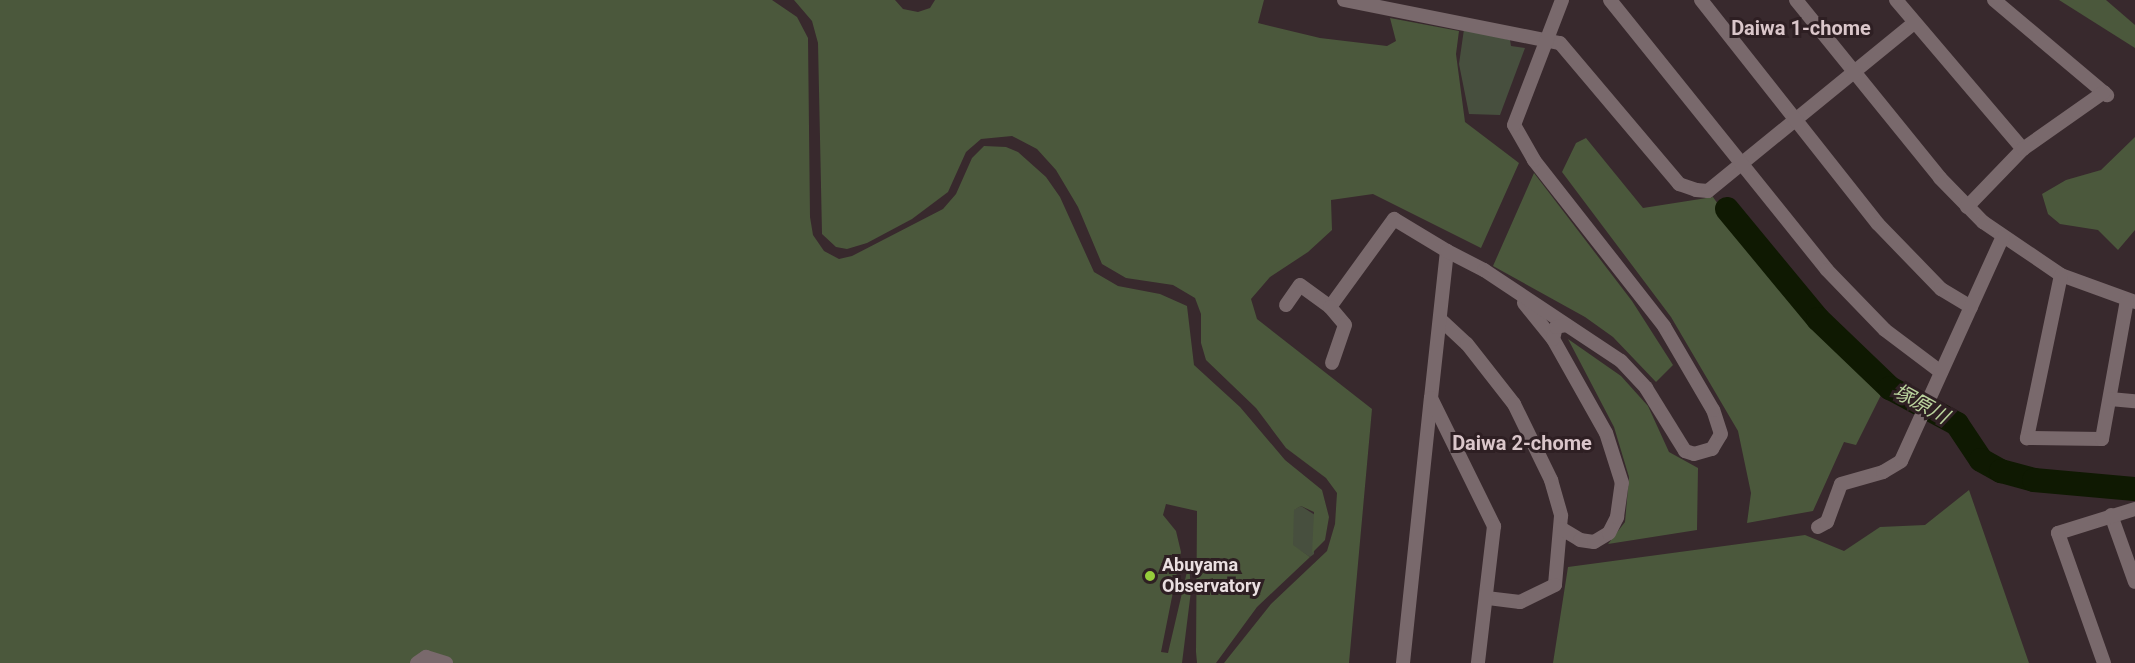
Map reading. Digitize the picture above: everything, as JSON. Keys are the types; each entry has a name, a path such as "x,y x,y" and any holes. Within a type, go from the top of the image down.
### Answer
{"street":[{"path":"1344,0 1547,38 1569,51 1679,184 1708,191 1914,23"},
{"path":"1330,307 1394,219 1505,284 1621,361 1646,388 1686,451 1704,453 1718,442 1721,424 1664,326 1534,160 1514,125 1562,0"},
{"path":"1610,0 1743,162 1827,270 1885,330 1941,372"},
{"path":"1701,0 1905,254 1941,289 1971,307"},
{"path":"1796,0 1967,207 2002,238 2061,275 2131,301 2102,440 2027,438 2061,275"},
{"path":"1896,0 2023,149"},
{"path":"1967,207 2023,149 2105,94 1994,0"},
{"path":"1818,527 1827,522 1841,484 1883,472 1901,461 2002,238"},
{"path":"1403,663 1447,251"},
{"path":"1505,284 1553,339 1606,433 1622,483 1617,517 1609,533 1597,547 1562,529"},
{"path":"1286,305 1300,285 1330,307 1345,325 1332,363"},
{"path":"1441,320 1467,344 1514,404 1551,480 1562,529 1555,585 1520,602 1486,598"},
{"path":"1553,339 1556,327 1566,325"},
{"path":"1431,398 1494,526 1478,663"},
{"path":"2110,399 2135,401"},
{"path":"2104,663 2058,533 2135,509"},
{"path":"2111,515 2135,582"},
{"path":"417,663 426,657 446,663"}],"green space":[{"path":"0,0 772,0 797,17 808,38 810,217 813,235 824,251 839,259 852,256 943,209 956,194 972,158 984,146 1006,147 1018,152 1046,177 1060,197 1094,272 1118,286 1160,294 1187,306 1194,365 1240,407 1285,460 1322,490 1329,517 1325,540 1312,553 1314,512 1301,506 1294,510 1293,545 1310,557 1257,607 1216,663 1197,663 1197,511 1166,504 1163,515 1176,531 1181,552 1161,652 1168,653 1189,563 1191,591 1182,663 0,663"},
{"path":"794,0 895,0 903,9 918,12 930,8 935,0 1264,0 1258,23 1320,38 1387,46 1396,41 1390,18 1459,31 1456,54 1465,122 1519,163 1481,248 1373,194 1331,200 1332,230 1308,252 1270,277 1251,299 1257,319 1372,409 1349,663 1224,663 1271,604 1327,551 1335,524 1337,493 1326,478 1286,448 1256,408 1206,360 1201,343 1201,314 1195,298 1173,285 1126,278 1102,264 1078,207 1056,170 1037,149 1012,136 981,139 966,152 948,192 912,219 867,243 847,249 836,247 822,234 818,43 812,21"},
{"path":"2059,0 2106,0 2135,25 2135,48"},
{"path":"1464,29 1510,40 1511,46 1525,48 1500,115 1469,114 1459,64"},
{"path":"2135,137 2135,230 2118,250 2098,230 2060,224 2048,214 2042,194 2066,180 2101,170"},
{"path":"1586,138 1643,208 1713,197 1767,274 1808,321 1883,391 1856,445 1844,442 1813,511 1747,523 1751,493 1738,431 1671,317 1562,172 1576,143"},
{"path":"1534,173 1632,301 1673,365 1656,382 1613,337 1585,317 1493,266"},
{"path":"1568,339 1621,376 1648,406 1669,452 1698,468 1697,530 1608,544 1625,522 1629,477 1614,427"},
{"path":"1969,490 2029,663 1553,663 1568,567 1805,535 1844,551 1880,527 1925,525"},
{"path":"1301,506 1315,515 1314,554 1310,557 1293,546 1293,510"}],"waterway":[{"name":"塚原川","path":"1727,209 1818,319 1890,388 1957,424 1981,460 2001,471 2034,480 2135,489"}],"place":[{"name":"Abuyama Observatory","path":"1150,576"}],"district":[{"name":"Daiwa 1-chome","path":"1801,28"},
{"name":"Daiwa 2-chome","path":"1522,443"}]}
